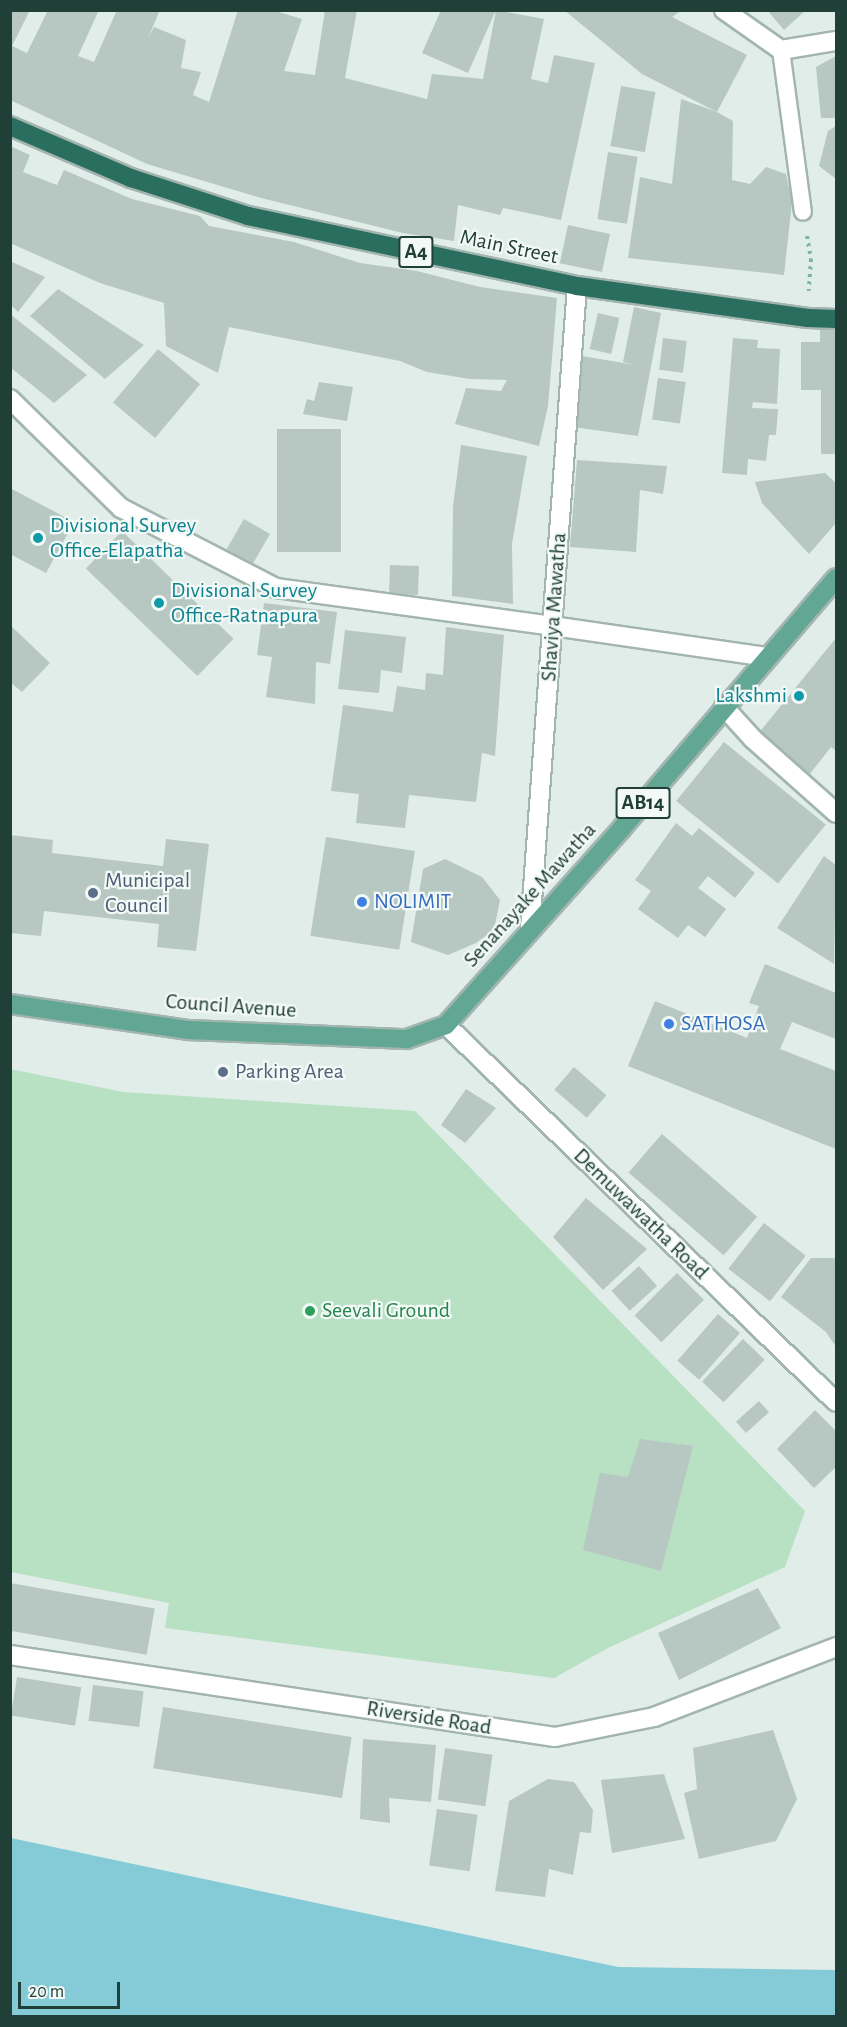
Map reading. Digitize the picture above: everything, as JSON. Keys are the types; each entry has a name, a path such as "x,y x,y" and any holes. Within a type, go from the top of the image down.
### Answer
{"highway":[{"name":"Main Street","path":"10,126 131,178 248,216 577,286 807,318 837,319"}],"main road":[{"name":"Senanayake Mawatha","path":"446,1025 622,828 724,706 837,578"},
{"name":"Council Avenue","path":"10,1004 189,1030 407,1039 446,1025"}],"street":[{"path":"724,10 781,50 837,41"},
{"name":"Shaviya Mawatha","path":"530,929 577,286"},
{"path":"10,399 121,508 276,588 768,657"},
{"path":"724,706 753,739 837,813"},
{"name":"Demuwawatha Road","path":"446,1025 837,1402"},
{"name":"Riverside Road","path":"10,1655 555,1737 654,1717 837,1647"}],"lane":[{"path":"781,50 803,212"}],"path":[{"path":"803,212 811,259 807,318"}],"green space":[{"name":"Seevali Ground","path":"10,1069 123,1092 415,1111 805,1511 785,1567 608,1648 554,1678 165,1628 169,1603 11,1572"}],"water":[{"path":"11,1838 618,1967 836,1970 836,2016 11,2016"}],"building":[{"path":"10,10 30,10 12,46 27,53 48,10 99,10 78,56 94,62 117,10 160,10 148,38 154,27 186,40 181,68 201,72 193,95 209,102 238,10 272,10 302,19 284,71 315,75 325,10 357,10 345,78 427,99 432,74 483,79 496,10 544,19 531,79 548,83 554,55 595,63 561,220 503,208 500,215 458,205 454,241 403,233 261,198 147,164 10,100"},
{"path":"441,10 496,10 468,73 422,53"},
{"path":"564,10 682,10 672,17 747,55 717,112 642,74"},
{"path":"767,10 806,10 784,30"},
{"path":"836,56 836,118 821,118 816,67"},
{"path":"621,86 655,92 645,152 610,146"},
{"path":"681,99 717,112 733,121 732,180 750,184 766,167 786,174 792,202 784,275 628,258 640,177 672,184"},
{"path":"836,126 836,179 819,166 828,131"},
{"path":"10,146 30,155 23,172 57,185 64,170 132,199 200,216 209,226 294,242 360,263 417,271 480,287 557,298 548,406 539,446 455,424 466,388 501,391 507,380 470,379 427,372 400,361 229,327 218,373 166,346 164,303 100,283 10,243"},
{"path":"608,152 638,157 627,224 597,219"},
{"path":"568,225 610,234 602,272 560,263"},
{"path":"10,261 45,277 18,312 10,304"},
{"path":"58,289 144,345 105,379 30,316"},
{"path":"634,307 661,313 638,436 573,427 582,356 635,365 623,362"},
{"path":"598,313 619,318 611,354 590,349"},
{"path":"10,314 87,375 54,403 10,367"},
{"path":"820,328 836,328 836,454 821,454 821,390 801,390 801,342 820,342"},
{"path":"663,338 687,341 683,373 659,370"},
{"path":"733,338 758,340 757,348 780,349 777,404 753,402 752,408 778,409 776,435 769,435 766,461 748,459 747,475 722,473"},
{"path":"158,349 200,384 155,438 113,403"},
{"path":"658,378 686,382 680,423 652,420"},
{"path":"319,382 353,387 347,421 303,414 307,399 314,401"},
{"path":"277,429 341,429 341,552 277,552"},
{"path":"461,445 527,456 512,544 513,604 452,596 453,506"},
{"path":"577,460 667,466 663,494 640,490 636,552 570,547"},
{"path":"825,473 836,483 836,523 809,554 762,503 755,482"},
{"name":"Divisional Survey Office-Elapatha","path":"10,488 74,522 46,573 10,554"},
{"path":"244,519 270,534 252,564 227,549"},
{"name":"Divisional Survey Office-Ratnapura","path":"122,531 233,639 197,676 86,568"},
{"path":"390,565 419,566 418,595 389,594"},
{"path":"264,603 337,612 330,664 316,662 315,704 266,697 272,657 257,655"},
{"path":"10,625 50,663 22,692 10,682"},
{"path":"446,627 504,635 495,756 482,753 476,802 409,795 405,828 356,823 359,794 331,791 343,705 393,712 397,686 425,690 426,673 443,675"},
{"path":"345,630 406,637 402,673 381,670 379,693 338,689"},
{"path":"836,638 836,751 831,747 809,775 758,734"},
{"path":"724,742 826,824 778,884 676,801"},
{"path":"676,823 692,836 699,828 755,873 735,898 708,876 698,888 726,909 705,937 688,925 678,938 638,909 651,891 635,880"},
{"path":"10,835 53,840 52,853 163,866 166,839 209,844 196,951 157,947 159,924 44,911 41,936 10,933"},
{"path":"326,837 415,851 399,950 310,936"},
{"path":"824,856 836,865 834,964 777,928"},
{"path":"445,859 482,877 500,900 494,930 476,943 448,955 411,942 423,869"},
{"path":"765,964 836,993 836,1039 792,1022 780,1049 836,1071 836,1149 628,1066 655,1001 747,1038 759,1006 749,1003"},
{"path":"574,1067 606,1095 587,1118 554,1090"},
{"path":"466,1089 496,1108 465,1143 441,1125"},
{"path":"662,1134 757,1217 724,1255 629,1172"},
{"path":"586,1198 647,1249 603,1290 553,1237"},
{"path":"764,1223 806,1256 770,1301 728,1269"},
{"path":"811,1258 836,1258 836,1347 826,1332 781,1297"},
{"path":"639,1266 657,1286 630,1311 612,1291"},
{"path":"677,1273 704,1300 661,1342 635,1315"},
{"path":"718,1314 740,1333 699,1380 677,1361"},
{"path":"743,1339 765,1360 724,1402 702,1381"},
{"path":"759,1401 769,1412 746,1433 736,1422"},
{"path":"815,1410 836,1431 836,1467 814,1488 777,1449"},
{"path":"640,1439 693,1446 661,1571 583,1550 600,1473 628,1477"},
{"path":"10,1583 155,1609 147,1655 10,1631"},
{"path":"758,1588 781,1628 679,1680 658,1633"},
{"path":"17,1677 81,1687 75,1726 11,1716"},
{"path":"93,1685 144,1691 139,1727 89,1721"},
{"path":"163,1707 352,1737 342,1798 153,1768"},
{"path":"773,1730 797,1799 776,1841 699,1859 684,1793 697,1789 693,1748"},
{"path":"363,1739 436,1745 431,1802 389,1798 390,1823 360,1819"},
{"path":"445,1748 493,1755 485,1806 438,1799"},
{"path":"664,1774 685,1839 612,1853 601,1780"},
{"path":"548,1779 574,1782 593,1810 591,1833 580,1832 573,1875 549,1869 545,1897 495,1891 509,1801"},
{"path":"437,1809 478,1815 470,1871 429,1865"}],"place":[{"name":"Divisional Survey Office-Elapatha","path":"38,538"},
{"name":"Divisional Survey Office-Ratnapura","path":"159,603"},
{"name":"Lakshmi","path":"799,696"},
{"name":"Municipal Council","path":"93,893"},
{"name":"NOLIMIT","path":"362,902"},
{"name":"SATHOSA","path":"669,1024"},
{"name":"Parking Area","path":"223,1072"},
{"name":"Seevali Ground","path":"310,1311"}]}
